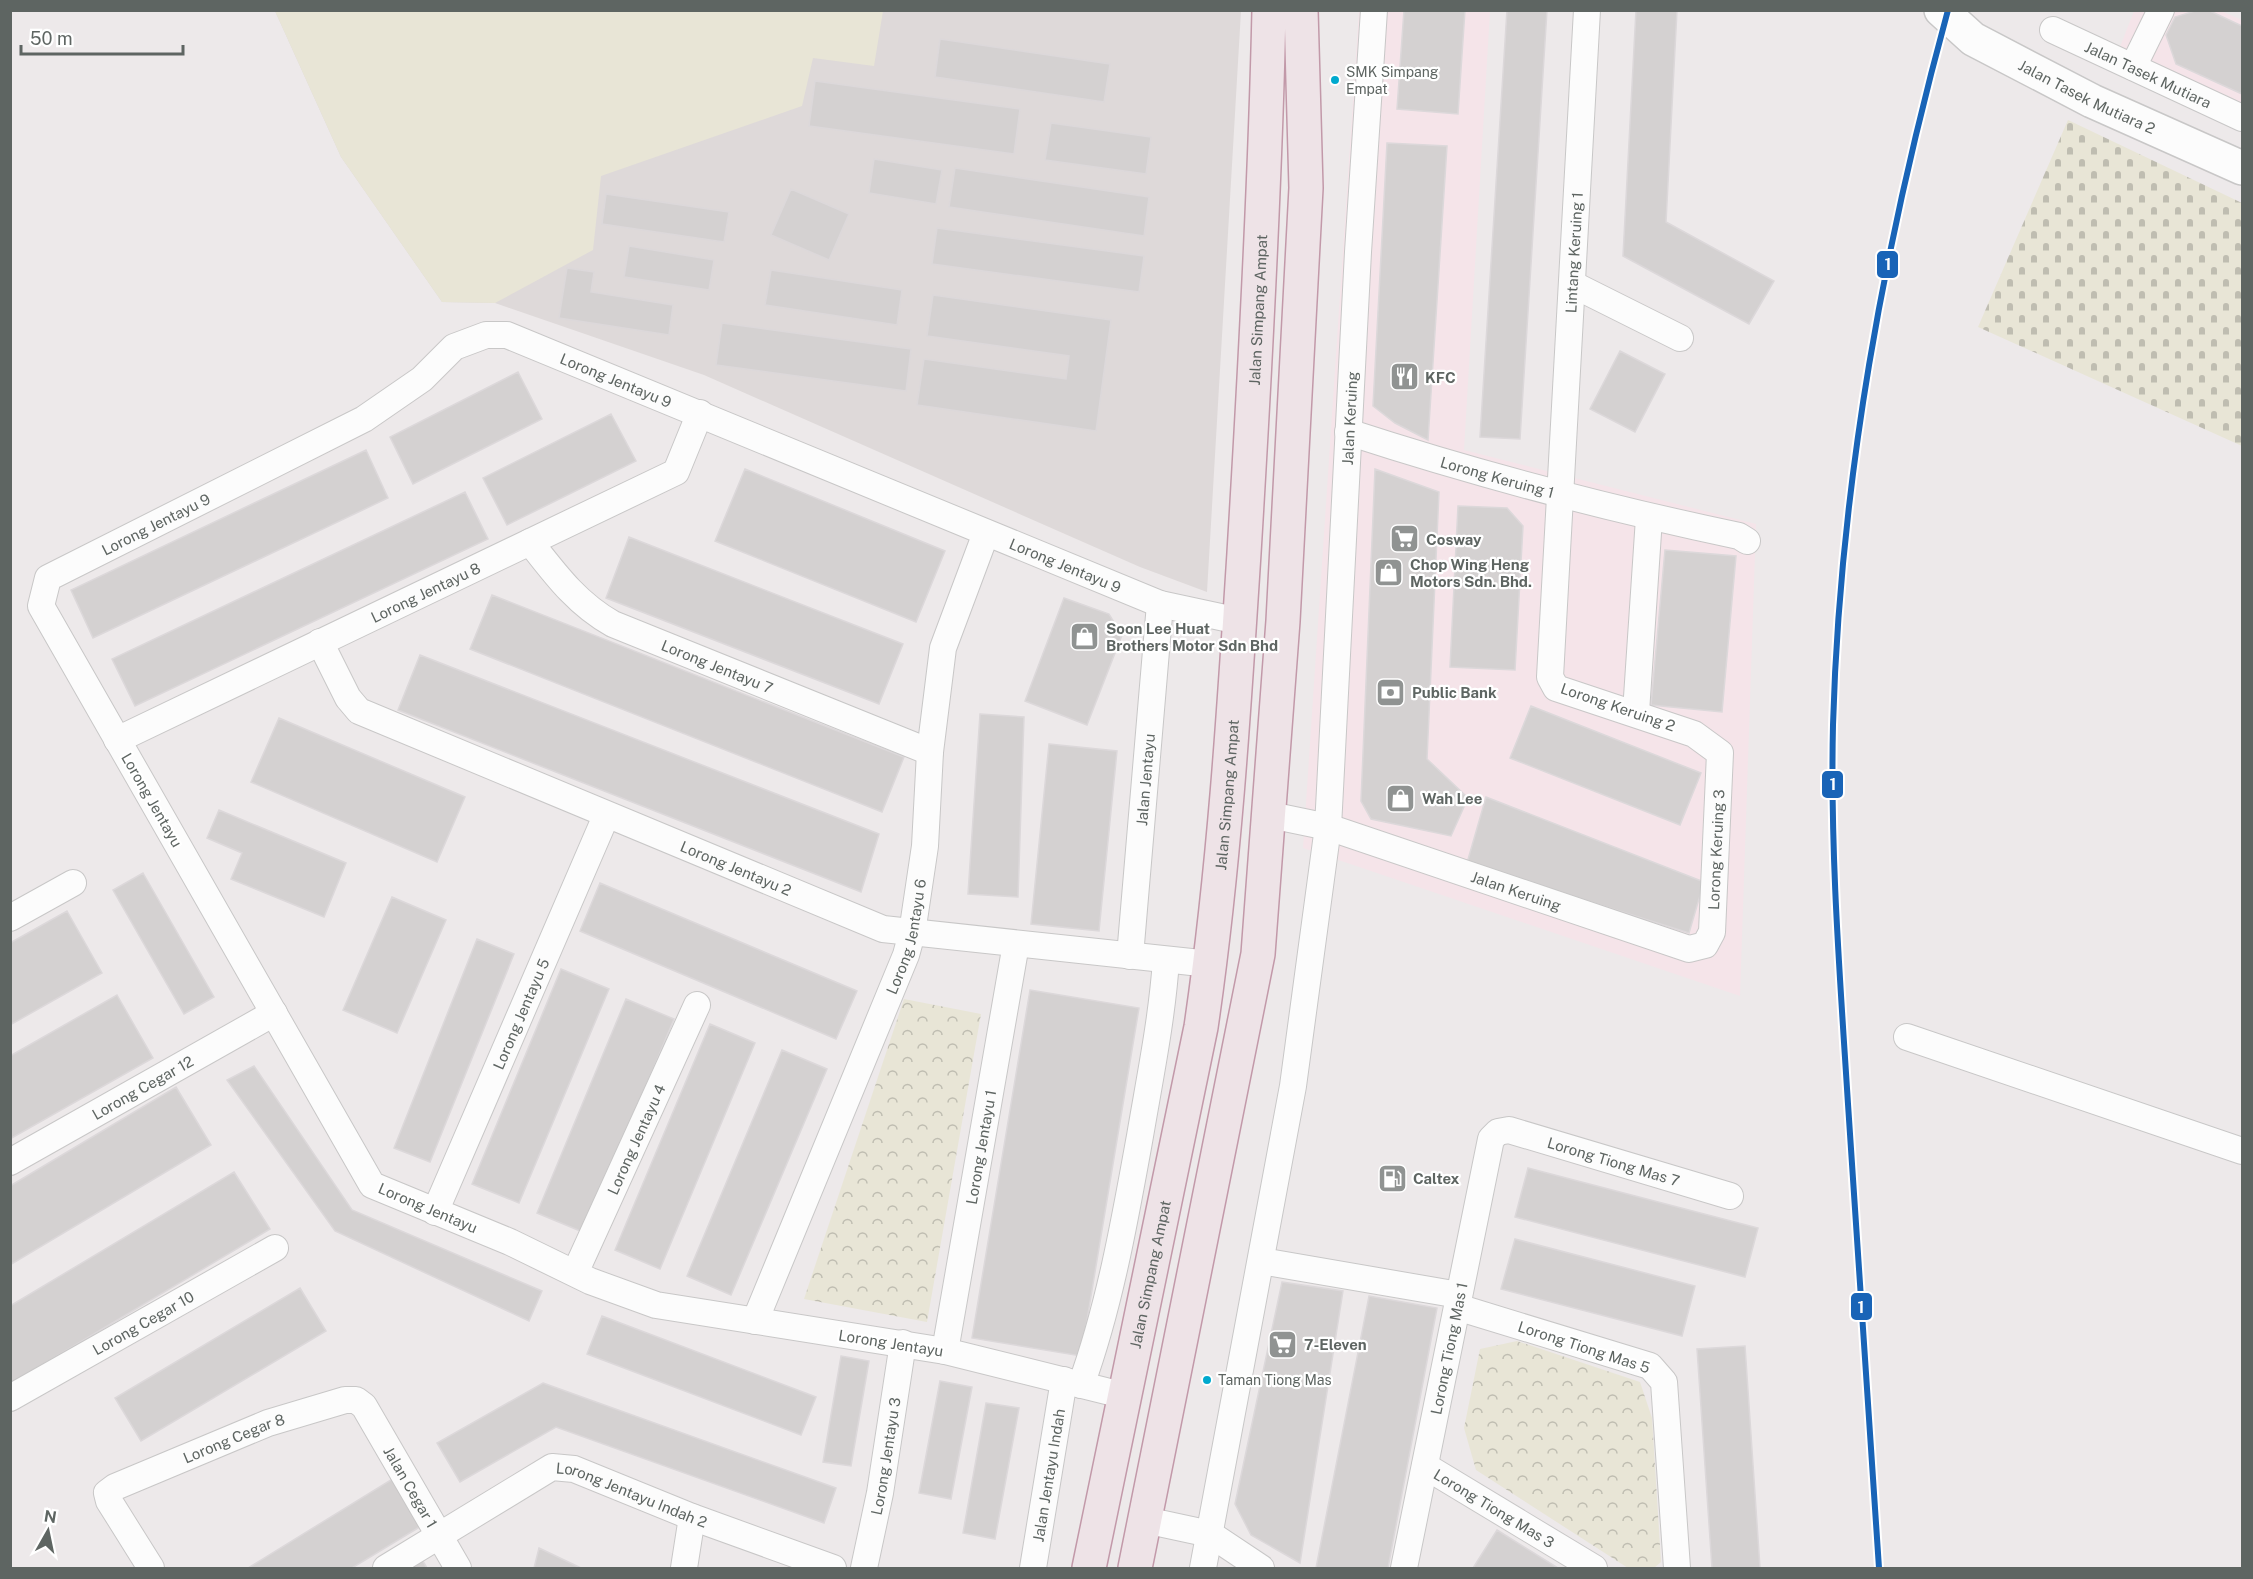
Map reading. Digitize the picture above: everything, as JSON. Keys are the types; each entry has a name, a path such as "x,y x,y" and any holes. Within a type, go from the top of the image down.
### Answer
{"highway":[{"name":"Jalan Simpang Ampat","path":"1089,1569 1200,1027 1210,964 1239,621 1257,334 1269,10"},
{"path":"1135,1569 1258,954 1283,621 1306,188 1301,10"}],"street":[{"name":"Jalan Keruing","path":"1203,1569 1293,1086 1328,827 1348,432 1374,10"},
{"name":"Lintang Keruing 1","path":"1560,496 1587,10"},
{"name":"Jalan Tasek Mutiara 2","path":"1941,10 1973,39 2092,101 2242,168"},
{"path":"2133,67 2161,10"},
{"name":"Jalan Tasek Mutiara","path":"2053,30 2242,118"},
{"path":"1572,284 1680,338"},
{"name":"Lorong Jentayu 9","path":"41,606 48,579 364,419 422,379 454,347 486,335 507,335 1160,604 1239,621"},
{"name":"Lorong Jentayu 8","path":"117,740 676,472 699,413"},
{"name":"Lorong Keruing 1","path":"1348,432 1452,466 1560,496 1649,518 1738,536 1747,541"},
{"name":"Lorong Keruing 2","path":"1560,496 1550,676 1556,688 1636,712 1695,734 1720,753"},
{"path":"1636,712 1649,518"},
{"name":"Lorong Jentayu 6","path":"755,1322 906,956 912,933 924,846 930,752 943,648 986,533"},
{"name":"Lorong Jentayu 7","path":"530,542 571,594 592,612 613,624 930,752"},
{"name":"Jalan Jentayu","path":"1130,956 1160,604"},
{"name":"Lorong Jentayu","path":"41,606 372,1185 510,1242 575,1273 656,1305 945,1350 1126,1396"},
{"name":"Lorong Jentayu 2","path":"320,642 348,698 359,711 606,816 883,929 1210,964"},
{"name":"Lorong Keruing 3","path":"1705,945 1712,932 1720,753"},
{"name":"Jalan Keruing","path":"1270,815 1328,827 1689,950 1705,945"},
{"name":"Lorong Jentayu 5","path":"435,1212 606,816"},
{"path":"10,918 73,882"},
{"name":"Lorong Jentayu 1","path":"945,1350 1016,944"},
{"name":"Jalan Jentayu Indah","path":"1033,1569 1073,1383 1097,1340 1131,1182 1163,1003 1166,960"},
{"name":"Lorong Jentayu 4","path":"575,1273 697,1005"},
{"name":"Lorong Cegar 12","path":"10,1162 274,1013"},
{"path":"1907,1037 2242,1151"},
{"name":"Lorong Tiong Mas 7","path":"1498,1132 1509,1130 1730,1196"},
{"name":"Lorong Tiong Mas 1","path":"1404,1569 1491,1139 1498,1132"},
{"name":"Lorong Cegar 10","path":"10,1398 274,1248"},
{"path":"1261,1262 1458,1301"},
{"name":"Lorong Tiong Mas 5","path":"1458,1301 1650,1366 1659,1373 1664,1382 1677,1569"},
{"name":"Lorong Jentayu 3","path":"864,1569 880,1493 903,1343"},
{"name":"Lorong Cegar 8","path":"151,1569 109,1501 107,1493 115,1487 268,1423 345,1400 356,1400 363,1406"},
{"name":"Jalan Cegar 1","path":"363,1406 458,1569"},
{"name":"Lorong Tiong Mas 3","path":"1425,1466 1594,1569"},
{"name":"Lorong Jentayu Indah 2","path":"386,1569 552,1467 574,1469 692,1517 833,1569"},
{"path":"684,1569 692,1517"},
{"path":"1145,1520 1210,1534 1261,1569"}],"shaded area":[{"path":"275,11 1241,11 1207,592 1140,567 704,375 495,303 442,302 341,157"},
{"path":"1359,11 1490,11 1464,450 1756,524 1740,996 1303,848"},
{"path":"2134,11 2221,11 2242,20 2242,132 2111,70"}],"green space":[{"path":"275,11 883,11 874,66 813,58 802,106 601,176 593,250 495,303 442,302 341,157"},
{"path":"2068,120 2242,203 2242,446 1978,327"},
{"path":"904,999 981,1014 927,1322 804,1299"},
{"path":"1517,1341 1640,1382 1652,1418 1661,1562 1654,1568 1628,1568 1476,1470 1464,1428 1480,1349"}],"building":[{"path":"1404,10 1465,10 1458,114 1397,109"},
{"path":"1507,10 1547,10 1520,439 1480,437"},
{"path":"1636,10 1677,10 1666,222 1774,281 1749,324 1623,256"},
{"path":"2198,10 2208,10 2242,26 2242,94 2176,64 2166,35 2175,17"},
{"path":"940,39 1110,64 1104,102 935,77"},
{"path":"815,81 1020,109 1014,154 809,126"},
{"path":"1051,123 1151,137 1146,174 1045,160"},
{"path":"1387,143 1447,146 1428,440 1395,423 1373,406"},
{"path":"874,159 942,170 936,204 869,193"},
{"path":"955,168 1149,197 1144,236 949,207"},
{"path":"791,189 849,214 829,260 771,235"},
{"path":"606,194 729,212 724,242 602,224"},
{"path":"937,228 1144,256 1139,292 932,264"},
{"path":"629,246 714,260 709,290 624,277"},
{"path":"567,268 594,272 591,292 673,305 669,335 559,318"},
{"path":"771,270 902,290 897,325 765,305"},
{"path":"933,295 1111,320 1096,431 917,405 924,359 1066,379 1069,356 927,336"},
{"path":"722,323 911,349 906,391 716,365"},
{"path":"1620,351 1665,374 1635,432 1590,409"},
{"path":"518,372 542,419 413,484 390,437"},
{"path":"611,414 636,461 507,525 483,478"},
{"path":"366,450 388,498 93,638 71,590"},
{"path":"745,469 945,551 916,622 715,541"},
{"path":"1375,469 1439,492 1427,759 1468,798 1451,836 1371,819 1361,801"},
{"path":"465,492 488,539 135,706 112,659"},
{"path":"1458,506 1507,508 1523,526 1515,670 1450,667"},
{"path":"629,537 903,644 879,704 606,598"},
{"path":"1665,550 1736,556 1722,712 1651,705"},
{"path":"492,595 904,757 882,812 470,649"},
{"path":"1064,598 1109,614 1122,635 1087,725 1025,701"},
{"path":"420,655 879,834 861,892 398,710"},
{"path":"1531,706 1701,773 1680,825 1510,758"},
{"path":"980,714 1024,717 1018,897 968,894"},
{"path":"279,718 465,797 437,862 251,782"},
{"path":"1049,744 1117,751 1099,931 1031,924"},
{"path":"1486,797 1704,882 1689,933 1467,863"},
{"path":"219,810 346,863 324,917 231,879 242,853 207,838"},
{"path":"143,873 214,997 184,1014 113,890"},
{"path":"600,883 857,991 836,1039 580,931"},
{"path":"392,897 446,920 397,1033 343,1010"},
{"path":"67,911 102,973 10,1025 10,943"},
{"path":"477,939 514,954 430,1162 394,1148"},
{"path":"561,969 609,989 519,1203 472,1184"},
{"path":"1030,990 1139,1008 1081,1356 972,1338"},
{"path":"117,995 153,1058 10,1139 10,1056"},
{"path":"626,999 674,1019 585,1233 537,1213"},
{"path":"710,1024 755,1043 660,1269 615,1250"},
{"path":"782,1050 827,1069 731,1295 687,1276"},
{"path":"254,1066 352,1210 542,1291 529,1321 335,1231 227,1080"},
{"path":"176,1087 211,1145 10,1265 10,1186"},
{"path":"1528,1168 1758,1228 1745,1277 1515,1217"},
{"path":"234,1172 270,1229 10,1384 10,1306"},
{"path":"1515,1239 1695,1286 1682,1336 1501,1289"},
{"path":"1282,1282 1343,1291 1300,1563 1251,1535 1235,1504"},
{"path":"300,1288 326,1331 141,1441 115,1398"},
{"path":"1369,1296 1437,1308 1388,1568 1316,1568"},
{"path":"602,1316 816,1397 801,1435 587,1354"},
{"path":"1745,1346 1760,1568 1712,1568 1697,1349"},
{"path":"841,1356 869,1361 851,1466 823,1462"},
{"path":"940,1381 972,1387 951,1499 919,1493"},
{"path":"543,1383 836,1488 824,1523 556,1427 460,1482 437,1443"},
{"path":"986,1403 1019,1408 995,1539 963,1533"},
{"path":"394,1478 423,1525 352,1568 248,1568"},
{"path":"1497,1530 1558,1568 1473,1568"},
{"path":"539,1548 581,1568 534,1568"},
{"path":"420,1556 427,1568 399,1568"}],"rail line":[{"name":"1","path":"1879,1568 1834,867 1832,772 1837,634 1845,544 1869,364 1904,187 1948,10"}],"place":[{"name":"SMK Simpang Empat","path":"1335,80"},
{"name":"KFC","path":"1404,377"},
{"name":"Cosway","path":"1405,539"},
{"name":"Chop Wing Heng Motors Sdn. Bhd.","path":"1389,573"},
{"name":"Soon Lee Huat Brothers Motor Sdn Bhd","path":"1085,637"},
{"name":"Public Bank","path":"1391,692"},
{"name":"Wah Lee","path":"1401,798"},
{"name":"Caltex","path":"1392,1178"},
{"name":"7-Eleven","path":"1283,1344"},
{"name":"Taman Tiong Mas","path":"1207,1380"}]}
